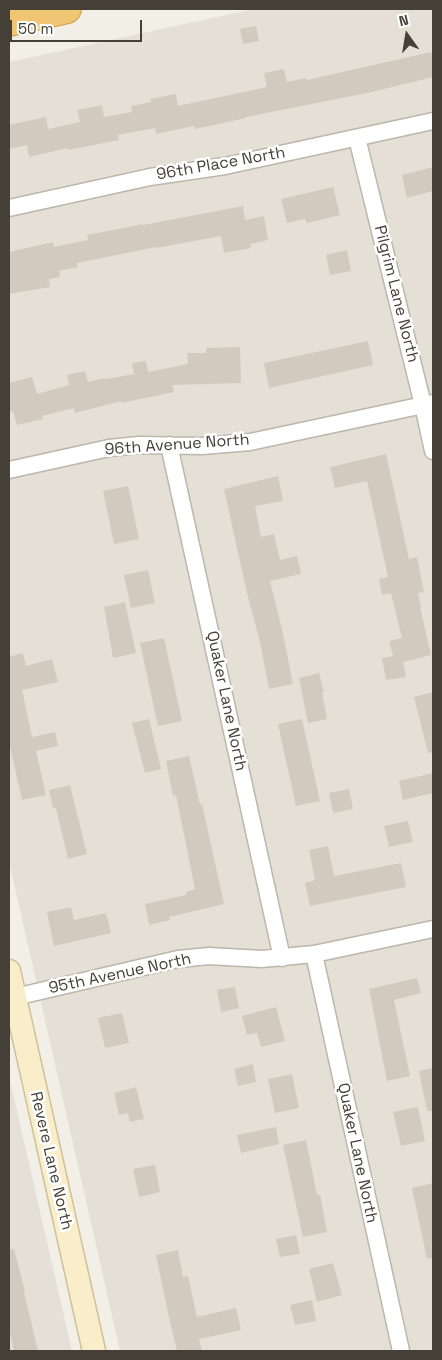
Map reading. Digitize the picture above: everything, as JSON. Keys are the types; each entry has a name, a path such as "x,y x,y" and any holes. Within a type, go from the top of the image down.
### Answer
{"highway":[{"path":"9,22 68,9"}],"street":[{"name":"96th Place North","path":"9,208 150,177 225,166 433,121"},
{"name":"Pilgrim Lane North","path":"357,138 428,404 433,451"},
{"name":"96th Avenue North","path":"9,470 109,448 139,445 202,446 250,442 428,404"},
{"name":"Quaker Lane North","path":"169,445 282,958"},
{"name":"95th Avenue North","path":"14,1011 178,959 209,956 262,959 282,958 314,954 433,929"},
{"name":"Quaker Lane North","path":"314,954 401,1351"},
{"name":"Revere Lane North","path":"9,971 14,1011 94,1351"}],"shaded area":[{"path":"254,9 433,9 433,1351 120,1351 9,861 9,62"},
{"path":"9,1076 72,1351 9,1351"}],"building":[{"path":"256,26 259,41 243,44 240,29"},
{"path":"431,52 433,77 372,92 195,129 194,126 156,134 155,128 118,135 119,140 68,150 68,148 29,157 27,145 9,149 9,125 46,117 48,129 80,122 77,110 102,105 104,117 132,112 131,106 151,102 150,99 176,94 178,106 267,87 264,73 284,69 287,82 306,78 307,80"},
{"path":"433,167 433,191 407,198 402,175"},
{"path":"333,187 340,215 307,223 305,219 287,223 281,199"},
{"path":"243,206 245,220 264,216 268,240 250,244 251,248 224,253 221,236 77,263 78,267 59,271 60,277 49,279 50,287 9,294 9,252 53,242 54,247 88,240 87,235"},
{"path":"347,250 351,271 330,275 326,255"},
{"path":"368,341 373,365 269,388 264,363"},
{"path":"240,347 241,383 172,385 174,392 121,403 121,401 75,413 74,408 42,416 43,419 17,425 13,411 9,412 9,383 32,377 37,394 69,385 67,375 85,371 88,382 134,374 132,363 146,361 148,372 188,364 187,353 206,353 206,348"},
{"path":"386,454 409,559 417,557 424,592 418,593 420,607 431,655 403,662 406,677 386,680 382,658 393,656 389,641 402,638 391,593 382,595 379,579 388,577 367,481 335,488 330,467"},
{"path":"278,476 283,501 255,506 261,537 274,534 280,560 297,556 301,574 270,581 293,684 269,689 260,642 224,489"},
{"path":"128,486 139,539 114,544 103,491"},
{"path":"148,570 155,603 131,608 124,575"},
{"path":"125,602 136,653 113,658 104,607"},
{"path":"164,638 182,721 158,726 140,643"},
{"path":"23,653 26,666 52,659 58,682 22,690 32,737 55,732 58,746 36,751 46,795 22,800 9,742 9,657"},
{"path":"319,673 324,692 322,692 327,719 308,723 299,678"},
{"path":"433,692 433,752 428,753 414,697"},
{"path":"149,719 161,769 145,773 132,723"},
{"path":"302,719 320,801 296,806 278,724"},
{"path":"189,756 200,805 202,804 224,904 169,917 170,920 149,925 145,904 186,895 186,892 195,889 176,795 173,796 166,761"},
{"path":"433,773 433,793 403,800 399,781"},
{"path":"70,785 87,854 68,859 56,808 53,809 49,790"},
{"path":"349,789 353,809 333,813 329,793"},
{"path":"408,821 413,842 389,847 384,826"},
{"path":"328,846 334,876 401,863 406,887 310,906 305,883 315,880 309,850"},
{"path":"71,907 74,920 106,913 111,933 54,946 47,912"},
{"path":"417,978 421,993 394,1000 410,1076 387,1081 369,989"},
{"path":"235,987 239,1008 221,1012 217,990"},
{"path":"276,1007 285,1041 261,1047 257,1033 247,1035 242,1016"},
{"path":"122,1013 129,1043 105,1048 98,1018"},
{"path":"253,1064 256,1082 238,1086 234,1069"},
{"path":"433,1068 433,1111 427,1111 419,1071"},
{"path":"292,1074 299,1108 275,1113 268,1079"},
{"path":"136,1087 144,1119 130,1122 128,1113 119,1115 114,1093"},
{"path":"418,1107 425,1141 401,1146 393,1112"},
{"path":"276,1127 279,1144 241,1153 237,1135"},
{"path":"306,1140 317,1195 320,1194 327,1232 303,1237 283,1145"},
{"path":"155,1165 160,1192 139,1197 133,1169"},
{"path":"433,1183 433,1258 427,1259 412,1188"},
{"path":"296,1235 300,1254 280,1257 276,1239"},
{"path":"14,1249 38,1351 14,1351 9,1328 9,1250"},
{"path":"178,1250 183,1277 188,1276 197,1317 236,1308 241,1330 199,1339 202,1351 177,1351 156,1255"},
{"path":"333,1263 342,1295 317,1302 309,1269"},
{"path":"312,1300 316,1321 295,1325 290,1305"}]}
